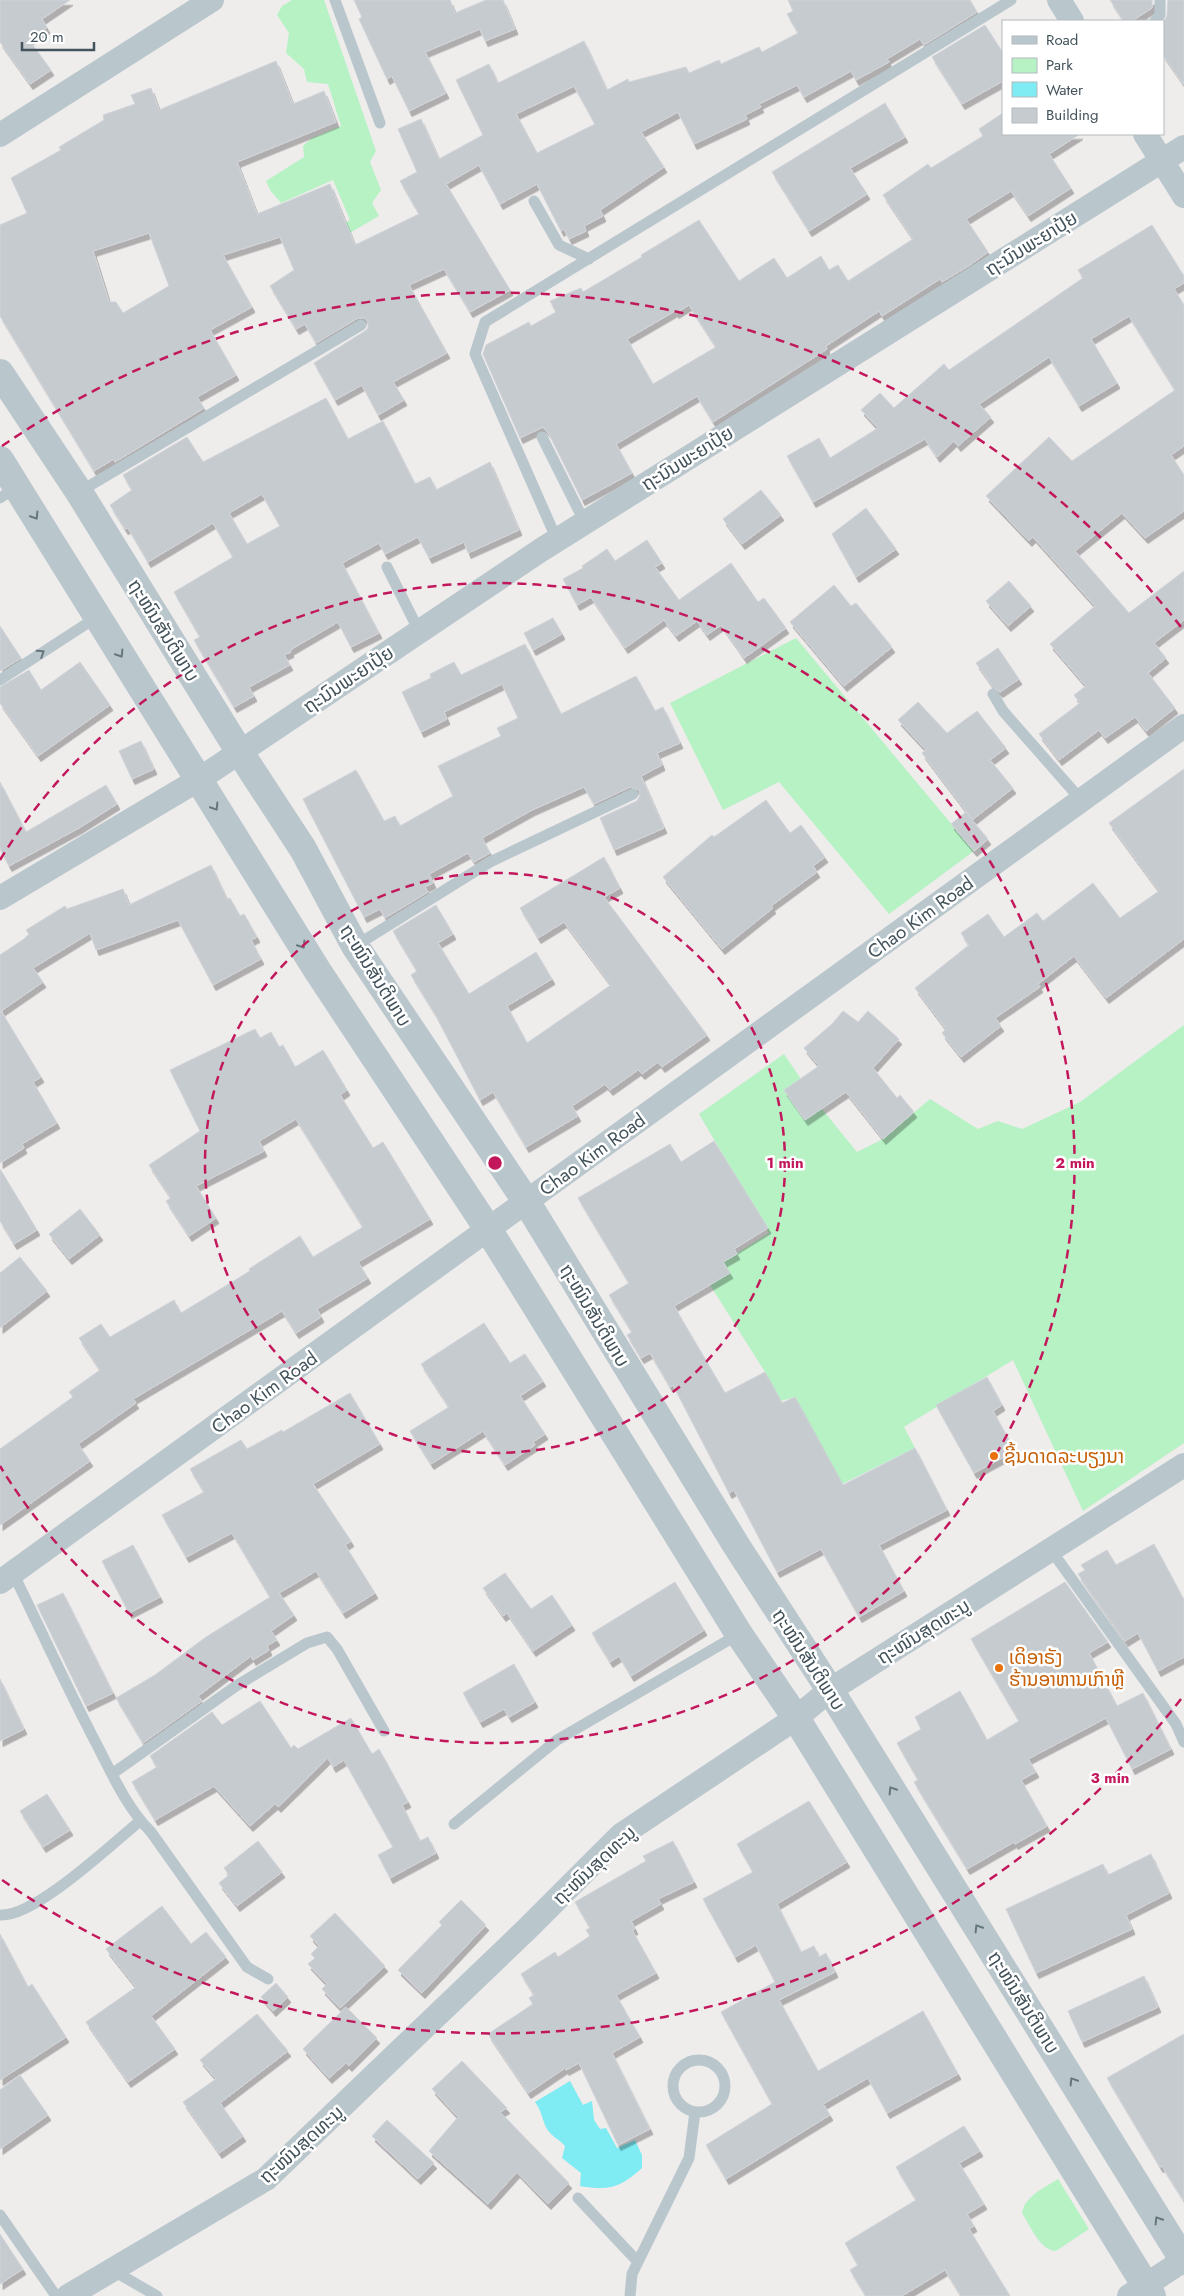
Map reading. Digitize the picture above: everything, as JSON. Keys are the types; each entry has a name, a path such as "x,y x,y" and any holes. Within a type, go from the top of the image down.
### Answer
{"street":[{"path":"0,135 212,0"},
{"path":"1058,0 1071,20"},
{"path":"1146,135 1184,196"},
{"name":"ຖະນົນພະຍາປຸ້ຍ","path":"0,898 198,780 585,522 1184,147"},
{"name":"ຖະໜົນສັນຕິພາບ","path":"0,373 79,492 239,751 303,848 355,946 526,1201 736,1545 830,1690 1184,2261"},
{"path":"0,460 8,492 97,616 323,978 488,1230 739,1634 796,1718 1142,2292 1184,2261"},
{"name":"Chao Kim Road","path":"7,1577 1184,726"},
{"name":"ຖະໜົນສຸດທະນູ","path":"68,2296 266,2179 527,1929 621,1835 796,1718 830,1690 1184,1465"}],"lane":[{"path":"335,0 380,123"},
{"path":"557,540 475,354 485,322 1011,0"},
{"path":"1156,20 1160,15 1160,0"},
{"path":"534,201 559,245 589,259"},
{"path":"79,492 361,325"},
{"path":"542,437 585,522"},
{"path":"387,567 419,631"},
{"path":"0,680 97,616"},
{"path":"993,694 1003,711 1082,801"},
{"path":"355,946 490,862 633,794"},
{"path":"1051,1550 1176,1724 1184,1742"},
{"path":"7,1577 112,1774 140,1821 151,1832 247,1967 268,1978"},
{"path":"454,1824 557,1740 739,1634"},
{"path":"112,1774 236,1686 307,1644 327,1637 337,1648 384,1731"},
{"path":"0,1915 23,1911 62,1885 140,1821"},
{"path":"698,2061 707,2062 721,2072 725,2089 723,2097 711,2110 694,2112 687,2109 676,2097 674,2081 677,2074 690,2063 698,2061"},
{"path":"630,2296 632,2274 689,2158 694,2112"},
{"path":"578,2198 638,2262"},
{"path":"0,2215 56,2296"},
{"path":"112,2270 157,2296"}],"green space":[{"path":"292,0 324,0 376,151 370,162 381,190 372,203 379,216 334,242 329,233 350,220 333,180 281,203 270,190 266,181 304,157 303,146 312,138 341,126 328,84 307,82 304,69 286,53 289,33 277,15 282,6"},
{"path":"796,638 974,851 889,914 779,782 723,810 670,703"},
{"path":"1184,1025 1184,1443 1083,1511 1013,1360 904,1427 915,1448 842,1484 795,1397 781,1401 710,1285 729,1273 723,1262 769,1233 699,1114 784,1054 801,1079 784,1090 804,1120 822,1109 857,1152 883,1139 930,1099 978,1129 998,1121 1022,1129 1080,1102"},
{"path":"1058,2179 1089,2229 1056,2251 1050,2250 1040,2242 1022,2213 1031,2197"}],"water":[{"path":"570,2081 583,2105 592,2101 594,2120 600,2129 606,2128 617,2148 635,2140 642,2155 642,2168 620,2184 607,2188 580,2186 581,2173 562,2158 565,2146 545,2126 535,2102"}],"building":[{"path":"0,0 70,0 42,19 47,28 29,40 51,70 30,84 0,42"},
{"path":"354,0 450,0 455,13 486,0 503,0 515,29 485,41 480,29 425,52 446,93 409,111 392,76 387,79 359,19 362,17"},
{"path":"788,0 970,0 977,12 924,45 920,39 887,59 889,62 856,80 851,71 804,97 797,85 759,104 761,107 745,115 747,119 694,144 678,112 641,132 664,167 600,210 603,216 584,226 586,231 569,239 564,229 561,231 537,184 500,204 479,165 446,184 510,290 470,312 444,269 409,285 447,353 393,382 404,400 378,415 362,385 335,400 314,363 365,331 368,328 368,322 364,318 358,318 316,343 305,324 296,329 270,286 294,270 280,237 223,255 252,307 210,330 236,375 197,397 204,408 115,462 114,459 94,471 0,316 0,225 27,213 11,178 61,150 59,147 104,120 103,115 135,104 131,95 151,88 159,110 276,61 293,104 324,91 336,122 237,162 257,214 330,184 355,245 419,214 400,181 417,172 398,129 421,119 439,159 483,135 456,80 489,64 498,83 584,41 607,90 628,79 629,82 686,67 689,73 719,60 721,64 759,47 762,52 798,33 787,14 793,11","holes":["574,86 595,124 537,153 516,114","149,233 169,286 123,313 116,302 109,302 93,251"]},
{"path":"1110,0 1152,0 1152,8 1134,20 1123,20"},
{"path":"1168,0 1184,0 1184,85 1164,56 1164,21 1167,16"},
{"path":"985,25 1002,51 1002,82 962,104 932,57"},
{"path":"885,103 905,137 850,168 867,194 809,231 772,172"},
{"path":"1002,114 1002,135 1078,135 1049,154 1071,188 1028,216 1011,191 966,219 988,252 942,282 940,279 882,316 879,311 826,346 827,349 713,422 697,396 616,444 632,473 582,500 549,434 543,427 520,438 483,354 486,345 529,322 531,326 556,312 550,301 581,288 583,292 699,220 739,281 774,258 787,278 821,256 829,270 838,265 848,281 913,239 883,195 928,164 931,168 983,136 979,129","holes":["689,305 716,347 653,384 627,339"]},
{"path":"1152,225 1184,276 1184,283 1174,289 1184,305 1184,446 1171,455 1184,475 1184,511 1145,538 1122,513 1075,551 1129,613 1184,571 1184,620 1154,643 1166,658 1148,673 1175,708 1146,731 1135,717 1105,738 1099,730 1059,760 1039,734 1080,703 1074,695 1086,686 1050,644 1095,606 1033,537 1029,541 986,496 1049,437 1072,461 1175,390 1129,316 1091,339 1117,383 1079,406 1049,357 979,404 991,417 958,446 954,441 937,457 925,439 813,502 787,456 819,438 830,458 878,428 861,410 880,393 894,408 944,364 949,370 1083,278 1078,270"},
{"path":"326,398 348,439 383,421 415,484 430,477 436,490 490,462 519,530 468,553 464,542 429,558 418,537 385,554 379,543 342,563 379,633 351,647 338,622 290,650 291,652 284,655 290,665 249,687 254,696 234,707 194,640 200,637 174,592 233,557 213,523 148,562 128,528 125,529 110,505 132,490 123,475 187,437 203,462","holes":["262,494 280,526 247,544 229,513"]},
{"path":"761,490 781,515 742,544 723,519"},
{"path":"866,508 896,549 856,577 832,534"},
{"path":"647,540 662,563 655,567 679,600 731,563 758,602 764,598 786,628 744,658 721,625 707,635 697,621 676,636 664,620 625,648 591,597 577,605 563,579 583,568 582,566 607,549 615,561"},
{"path":"1009,581 1031,606 1008,626 986,601"},
{"path":"834,585 851,606 856,603 892,647 844,686 790,622"},
{"path":"553,618 562,634 533,650 524,633"},
{"path":"0,626 21,658 0,671"},
{"path":"525,644 561,714 636,676 655,711 663,707 680,743 657,753 662,765 641,776 664,828 614,850 600,818 637,801 640,790 630,787 594,804 584,787 532,810 482,838 490,853 474,862 468,853 429,874 433,883 425,887 428,892 385,918 380,909 364,917 303,799 356,770 384,821 395,816 400,826 453,796 438,766 501,736 497,728 518,718 502,684 444,712 447,719 421,732 402,692 431,678 430,674 454,662 461,675"},
{"path":"998,648 1019,679 1000,692 993,687 976,663"},
{"path":"80,662 110,705 38,756 0,703 0,687 29,670 41,690"},
{"path":"918,702 947,733 977,711 1006,748 990,760 1013,788 972,820 988,839 974,851 951,824 966,812 972,819 922,753 926,750 898,720"},
{"path":"141,741 154,769 132,779 119,751"},
{"path":"1184,769 1184,939 1106,998 1074,956 1038,984 1040,987 995,1018 1001,1026 961,1057 942,1033 946,1029 915,988 969,945 961,933 988,914 1004,937 1037,913 1043,921 1093,883 1120,918 1159,891 1109,823"},
{"path":"0,782 26,832 106,785 117,804 79,828 9,866 0,849"},
{"path":"766,800 790,833 801,825 825,857 813,866 817,872 771,906 773,908 722,949 663,877 712,835 714,837"},
{"path":"604,857 620,888 604,897 707,1035 662,1067 658,1062 642,1074 638,1070 610,1090 605,1084 572,1106 578,1116 526,1147 493,1092 480,1100 435,1014 411,975 417,971 393,931 436,905 453,934 438,943 469,994 536,952 552,979 507,1006 527,1043 611,985 564,922 538,938 520,908"},
{"path":"211,865 227,899 230,898 240,916 244,914 257,937 251,940 261,959 213,985 178,920 96,950 90,933 33,968 43,982 1,1011 41,1077 33,1082 57,1123 22,1144 24,1148 0,1163 0,955 24,939 29,934 26,930 65,906 67,909 123,889 129,905"},
{"path":"843,1011 858,1022 868,1011 899,1039 873,1068 897,1098 900,1095 914,1112 883,1139 846,1092 805,1120 784,1090 819,1066 804,1048 832,1024"},
{"path":"255,1029 260,1038 271,1032 279,1047 283,1045 295,1067 323,1050 347,1090 340,1095 373,1148 383,1142 430,1219 358,1262 368,1278 317,1309 321,1317 296,1333 282,1311 133,1399 136,1403 78,1444 90,1461 0,1525 0,1449 73,1397 69,1392 100,1370 79,1338 101,1324 110,1337 174,1300 181,1313 250,1271 249,1269 300,1236 313,1257 363,1227 296,1119 259,1141 264,1151 196,1186 216,1218 189,1236 166,1201 171,1198 149,1165 200,1131 170,1070"},
{"path":"714,1141 768,1228 734,1249 737,1254 723,1262 730,1273 674,1306 725,1393 765,1372 782,1403 795,1397 843,1485 915,1448 947,1510 879,1545 904,1591 859,1617 821,1549 777,1572 734,1490 729,1493 673,1385 670,1387 650,1353 641,1358 627,1335 632,1332 609,1295 629,1283 578,1198 670,1144 681,1162"},
{"path":"0,1169 37,1230 14,1244 0,1221"},
{"path":"80,1209 100,1235 69,1259 49,1234"},
{"path":"20,1257 47,1291 0,1328 0,1273"},
{"path":"484,1323 510,1363 525,1354 543,1381 520,1396 545,1434 533,1442 535,1445 505,1465 483,1431 431,1464 410,1431 449,1407 421,1364"},
{"path":"987,1377 1002,1405 993,1411 1015,1451 974,1473 936,1405"},
{"path":"350,1393 380,1444 313,1484 351,1541 345,1545 375,1593 343,1613 316,1571 279,1593 294,1615 271,1631 277,1640 267,1646 269,1650 253,1660 251,1656 198,1696 202,1701 143,1743 116,1698 155,1675 206,1637 270,1597 232,1533 186,1557 162,1515 204,1492 190,1469 241,1440 247,1449 282,1430 283,1432"},
{"path":"1154,1544 1184,1600 1184,1657 1158,1671 1138,1633 1125,1641 1078,1574 1085,1570 1081,1565 1107,1550 1116,1565"},
{"path":"133,1545 160,1597 129,1613 102,1561"},
{"path":"505,1573 531,1609 552,1595 572,1625 533,1651 507,1613 503,1616 483,1588"},
{"path":"675,1582 704,1630 631,1676 619,1656 610,1662 592,1633"},
{"path":"1065,1582 1108,1642 1089,1653 1117,1706 1143,1693 1171,1749 1132,1769 1106,1718 1028,1759 1036,1772 1021,1780 1047,1826 1015,1844 1014,1842 967,1869 914,1782 918,1780 897,1743 921,1729 915,1717 960,1691 987,1740 1019,1721 971,1639"},
{"path":"63,1593 113,1693 86,1706 37,1605"},
{"path":"514,1664 535,1702 509,1717 504,1709 480,1722 463,1693"},
{"path":"0,1679 24,1729 0,1741"},
{"path":"260,1701 291,1748 294,1745 298,1749 351,1718 372,1754 379,1749 408,1802 402,1805 420,1841 428,1837 436,1853 390,1878 378,1855 393,1847 344,1760 333,1767 328,1758 278,1807 275,1804 250,1826 214,1786 155,1820 132,1782 157,1767 150,1756 212,1712 222,1725"},
{"path":"47,1794 70,1830 43,1847 20,1811"},
{"path":"809,1801 847,1862 777,1904 801,1952 814,1946 819,1957 826,1953 835,1972 779,2000 818,2071 923,2011 958,2074 887,2113 868,2078 823,2104 830,2115 726,2179 706,2145 772,2104 721,2012 775,1982 756,1945 735,1957 703,1899 753,1872 737,1844"},
{"path":"258,1841 282,1872 237,1906 219,1883 229,1875 224,1868"},
{"path":"673,1841 694,1882 658,1899 661,1904 631,1921 635,1929 632,1930 656,1973 616,1995 640,2037 612,2053 650,2129 618,2145 579,2063 566,2070 565,2068 528,2093 488,2034 533,2004 529,1998 534,1995 521,1974 555,1952 558,1957 590,1936 586,1930 590,1928 575,1902 646,1861 643,1856"},
{"path":"1151,1854 1169,1893 1126,1915 1132,1929 1036,1973 1006,1909 1103,1864 1108,1875"},
{"path":"461,1900 486,1925 422,1993 398,1970 442,1925 439,1922"},
{"path":"162,1906 191,1944 206,1932 226,1957 151,2016 175,2049 128,2082 86,2022 136,1987 106,1949"},
{"path":"335,1913 385,1966 340,2008 322,1989 327,1984 308,1964 315,1958 311,1954 319,1946 310,1936"},
{"path":"0,1934 28,1987 32,1984 66,2037 0,2080"},
{"path":"1144,1976 1158,2007 1082,2042 1068,2011"},
{"path":"276,1983 288,1997 273,2011 261,1997"},
{"path":"346,2007 377,2038 349,2066 346,2063 329,2078 303,2049"},
{"path":"257,2014 288,2051 220,2103 243,2136 219,2153 183,2102 216,2079 200,2060"},
{"path":"1184,2034 1184,2201 1162,2166 1160,2167 1107,2078"},
{"path":"462,2061 507,2108 500,2112 569,2183 548,2204 517,2172 488,2204 429,2151 458,2117 432,2089"},
{"path":"20,2075 48,2115 0,2149 0,2090"},
{"path":"387,2120 434,2163 418,2179 372,2136"},
{"path":"964,2126 980,2151 959,2163 984,2204 967,2214 974,2226 969,2229 1010,2296 961,2296 945,2270 902,2296 866,2296 850,2270 858,2265 845,2243 916,2200 896,2167"},
{"path":"0,2234 23,2269 0,2284"}],"place":[{"name":"ຊີ້ນດາດລະບຽງນາ","path":"994,1456"},
{"name":"ເດິອາຣັງ ຮ້ານອາຫານເກົາຫຼີ","path":"999,1668"}]}
